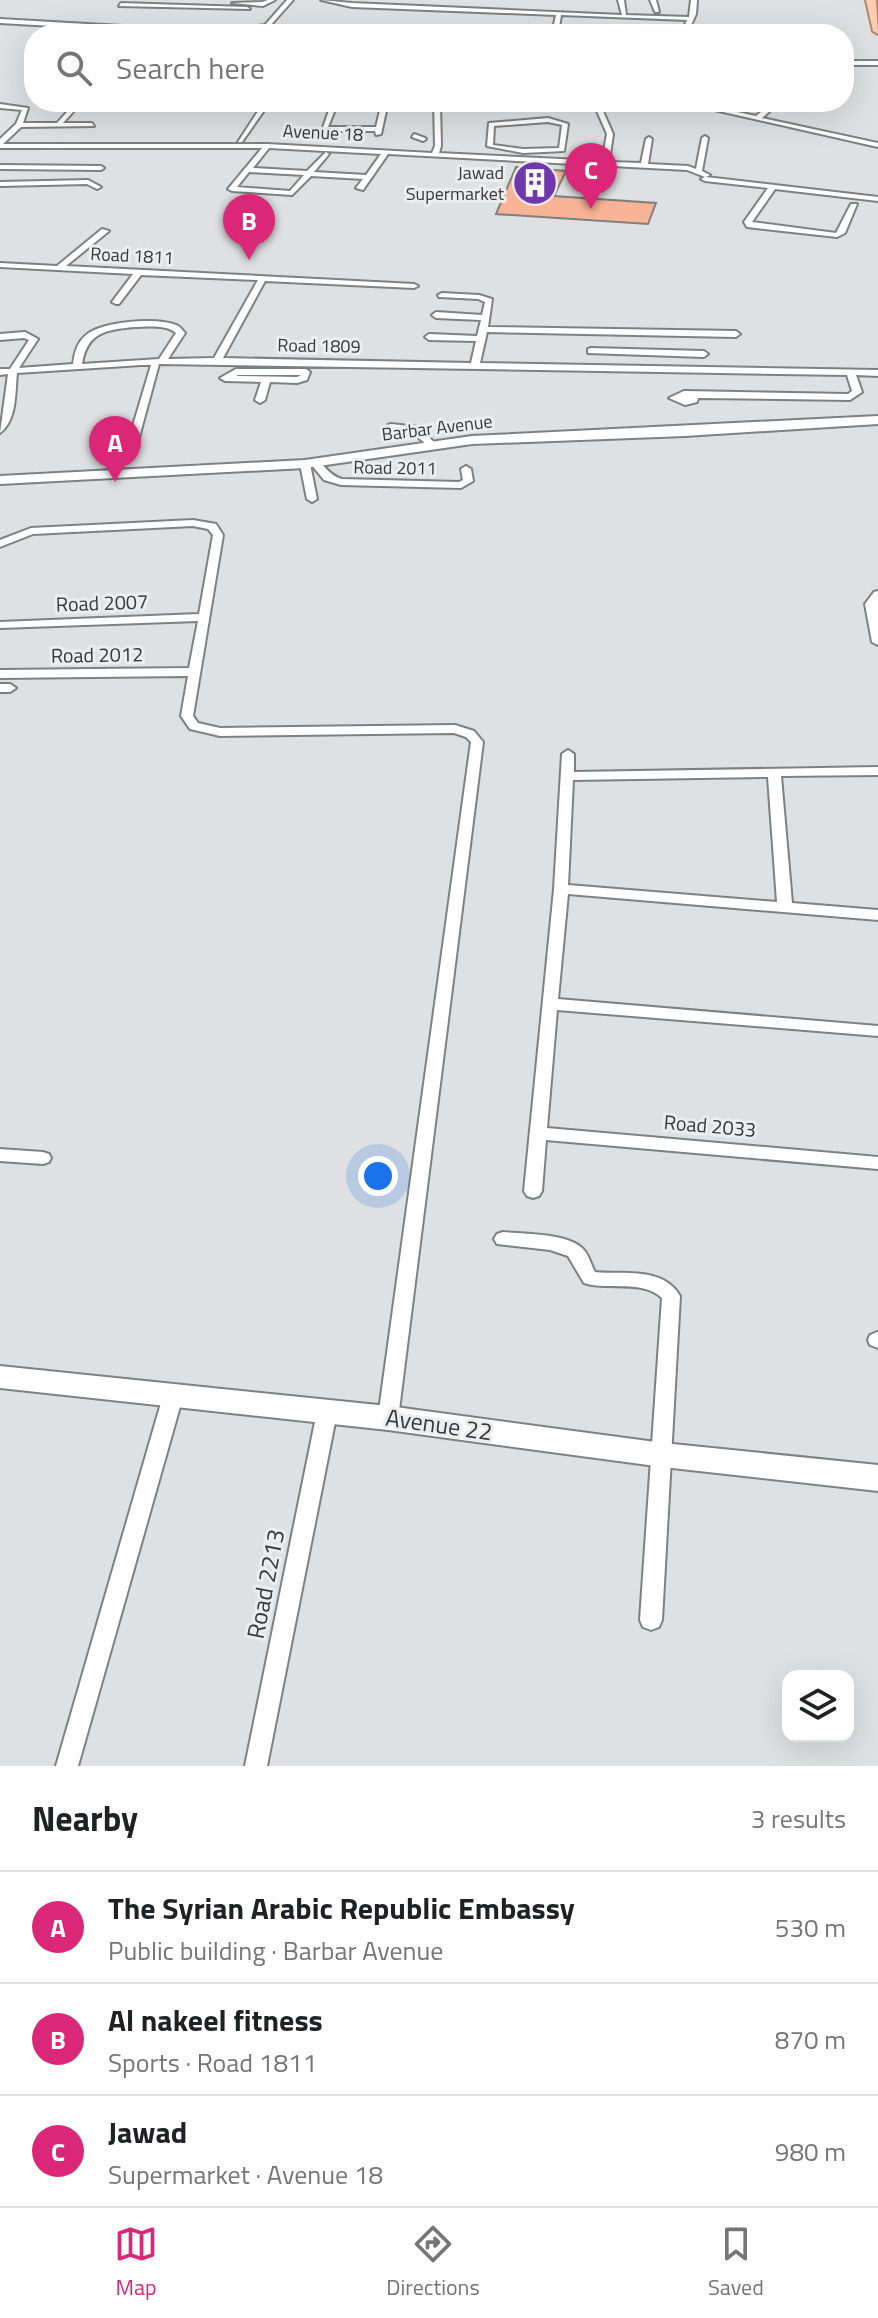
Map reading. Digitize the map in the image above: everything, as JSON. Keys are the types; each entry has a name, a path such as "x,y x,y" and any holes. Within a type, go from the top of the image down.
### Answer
{"main road":[{"path":"871,0 878,31"}],"street":[{"path":"186,7 195,0"},
{"path":"221,0 263,4 272,0"},
{"path":"268,24 290,0"},
{"path":"324,0 344,5 691,19"},
{"path":"549,12 551,0"},
{"path":"621,0 624,14"},
{"path":"653,0 657,11"},
{"path":"689,24 694,0"},
{"path":"121,5 247,9"},
{"path":"557,24 559,12"},
{"path":"0,21 52,24"},
{"path":"854,63 878,64"},
{"path":"0,106 24,107"},
{"path":"1,142 19,125 24,110"},
{"path":"60,123 70,112"},
{"path":"240,141 260,112"},
{"path":"316,148 331,112"},
{"path":"325,129 379,132 383,112"},
{"path":"435,155 437,112"},
{"path":"600,112 610,134 605,164"},
{"path":"726,112 878,145"},
{"path":"756,119 765,112"},
{"path":"548,120 565,124 562,150 522,156 490,146 488,127 497,122 548,120"},
{"path":"19,125 92,125"},
{"path":"414,136 438,136"},
{"path":"702,175 705,138"},
{"path":"644,166 649,139"},
{"path":"1,142 14,141"},
{"name":"Avenue 18","path":"1,142 316,148 384,155 522,156 681,168 727,183 876,199"},
{"path":"326,154 289,194 232,189 265,148 326,154 384,155"},
{"path":"360,188 384,155"},
{"path":"0,167 101,168"},
{"path":"246,170 368,177"},
{"path":"0,184 90,182 97,187"},
{"path":"772,188 748,222 750,225 837,235 854,206"},
{"path":"59,268 105,231"},
{"name":"Road 1811","path":"0,265 414,286"},
{"path":"116,302 139,272"},
{"path":"217,361 263,278"},
{"path":"442,295 488,300 475,365"},
{"path":"436,315 486,318"},
{"path":"77,366 83,345 98,331 159,325 175,327 181,333 159,361 129,456"},
{"path":"590,332 591,354 647,352 705,356 700,333"},
{"path":"429,337 590,332 736,334"},
{"path":"646,333 648,369"},
{"path":"0,337 25,335 34,339 13,371 9,412 0,430"},
{"name":"Road 1809","path":"0,372 159,361 217,361 268,371 475,365 878,373"},
{"path":"679,369 687,394 850,397 857,392 851,373"},
{"path":"250,376 268,371 282,376 307,370"},
{"path":"260,400 268,371"},
{"name":"Barbar Avenue","path":"0,480 310,464 431,444 878,420"},
{"path":"391,427 415,429 431,444"},
{"path":"310,464 312,499"},
{"name":"Road 2011","path":"310,464 332,480 347,483 461,485 468,481 466,469"},
{"path":"0,544 31,531 193,523 212,526 218,535 187,716 202,729 455,729 470,734 477,742 388,1418"},
{"path":"878,594 871,600 878,642"},
{"name":"Road 2007","path":"0,625 205,617"},
{"name":"Road 2012","path":"0,674 195,672"},
{"path":"533,1191 561,889 568,754"},
{"path":"568,776 878,771"},
{"path":"774,773 785,908"},
{"path":"561,889 878,915"},
{"path":"550,1004 878,1031"},
{"name":"Road 2033","path":"538,1133 878,1163"},
{"path":"0,1155 43,1158"},
{"path":"503,1239 569,1248 578,1256 590,1278 650,1282 663,1286 671,1296 651,1620"},
{"name":"Avenue 22","path":"0,1377 388,1418 663,1455 878,1478"},
{"path":"67,1766 173,1396"},
{"name":"Road 2213","path":"256,1766 327,1412"}],"building":[{"name":"Jawad Supermarket","path":"516,167 566,171 554,196 656,203 648,224 496,214"}],"place":[{"name":"Jawad Supermarket","path":"535,183"},
{"name":"Jawad","path":"591,209"},
{"name":"Al nakeel fitness","path":"249,260"},
{"name":"The Syrian Arabic Republic Embassy","path":"115,482"}]}
